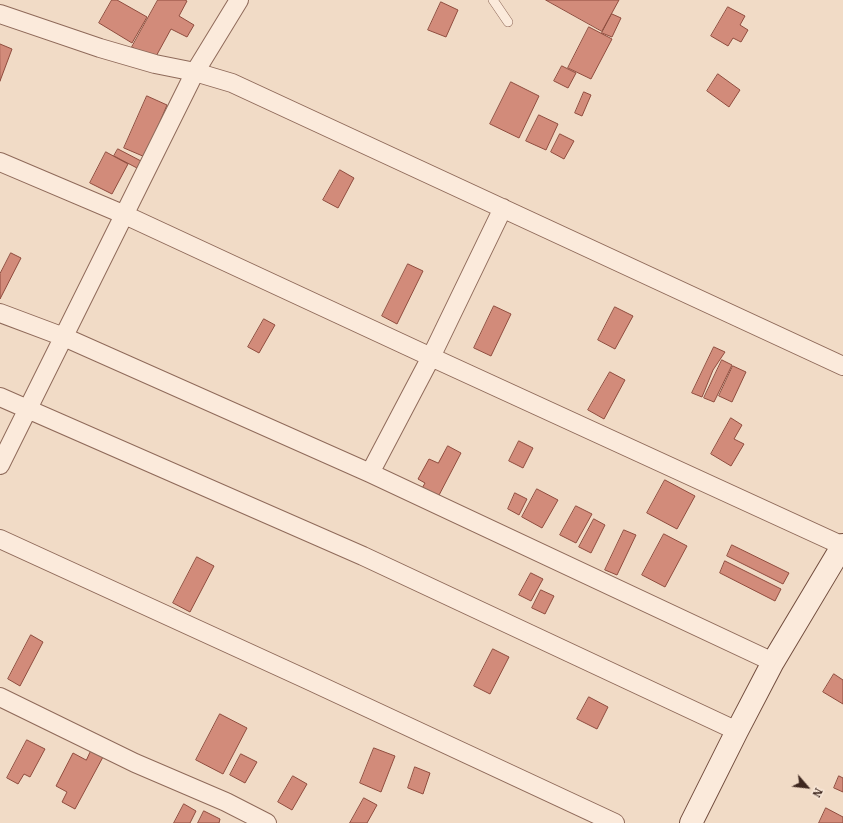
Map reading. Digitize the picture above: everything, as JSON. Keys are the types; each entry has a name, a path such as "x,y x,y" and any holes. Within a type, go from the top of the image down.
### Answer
{"street":[{"path":"0,465 196,72 239,0"},
{"path":"0,14 100,48 155,64 196,72 232,83 843,366"},
{"path":"0,162 125,215 843,546 773,662 736,731 691,823"},
{"path":"370,473 431,357 503,208"},
{"path":"0,313 64,337 370,473 773,662"},
{"path":"0,397 363,556 736,731"},
{"path":"0,539 322,686 615,823"},
{"path":"0,697 135,763 226,802 267,823"}],"lane":[{"path":"493,0 508,22"}],"building":[{"path":"112,0 117,0 147,17 132,43 99,23"},
{"path":"158,0 187,1 179,16 194,25 187,37 171,29 154,60 132,47"},
{"path":"546,0 619,0 602,31"},
{"path":"441,2 458,10 446,37 428,30"},
{"path":"728,7 745,16 740,25 748,30 741,42 733,38 728,46 711,36"},
{"path":"612,14 621,18 612,37 602,33"},
{"path":"589,27 612,39 591,79 568,68"},
{"path":"0,44 12,49 0,81"},
{"path":"562,66 576,73 568,88 554,81"},
{"path":"718,74 740,90 729,107 707,91"},
{"path":"511,82 539,96 519,138 490,124"},
{"path":"584,92 591,95 582,116 575,113"},
{"path":"147,96 167,105 145,157 124,148"},
{"path":"539,115 558,124 546,150 526,141"},
{"path":"560,134 574,141 564,159 551,152"},
{"path":"118,149 141,161 137,168 114,156"},
{"path":"106,152 128,164 112,194 90,183"},
{"path":"340,170 354,178 338,208 323,200"},
{"path":"11,253 21,258 0,299 0,274"},
{"path":"408,264 423,271 397,324 382,316"},
{"path":"494,306 511,314 491,356 474,348"},
{"path":"615,307 633,316 615,349 598,340"},
{"path":"264,319 275,325 259,353 248,347"},
{"path":"714,347 725,352 713,370 702,397 692,393"},
{"path":"722,360 732,365 714,402 704,398"},
{"path":"733,366 746,372 732,402 719,396"},
{"path":"610,372 625,380 604,419 588,410"},
{"path":"731,418 742,425 734,439 744,444 731,466 711,454"},
{"path":"519,441 533,448 523,468 509,461"},
{"path":"448,446 461,453 437,499 421,490 425,483 418,479 429,459 438,463"},
{"path":"665,480 695,496 677,529 647,513"},
{"path":"537,489 558,500 542,528 522,517"},
{"path":"515,493 527,499 519,515 508,509"},
{"path":"576,506 592,514 576,543 560,535"},
{"path":"594,519 605,525 591,553 579,547"},
{"path":"624,530 636,535 617,575 605,570"},
{"path":"664,534 687,546 665,587 642,575"},
{"path":"732,545 789,573 783,584 727,556"},
{"path":"197,557 214,566 190,612 173,603"},
{"path":"725,561 781,589 775,601 720,573"},
{"path":"531,573 543,579 531,601 519,595"},
{"path":"541,590 554,596 545,614 532,608"},
{"path":"31,635 43,642 20,686 8,679"},
{"path":"493,649 509,657 490,694 474,686"},
{"path":"834,674 843,680 843,704 823,692"},
{"path":"589,697 608,707 597,729 577,719"},
{"path":"220,714 247,728 223,774 196,760"},
{"path":"27,740 45,749 30,777 24,774 18,784 7,778"},
{"path":"374,748 395,756 381,792 360,783"},
{"path":"91,751 103,757 75,809 62,802 67,792 56,786 73,753 86,760"},
{"path":"241,754 257,762 245,783 230,775"},
{"path":"415,767 430,773 423,794 408,788"},
{"path":"293,776 307,784 292,810 278,802"},
{"path":"839,776 843,778 843,792 834,788"},
{"path":"364,798 377,805 367,823 350,823"},
{"path":"184,804 196,811 190,823 174,823"},
{"path":"826,808 843,817 843,823 819,823"},
{"path":"204,811 220,819 219,823 198,823"}]}
